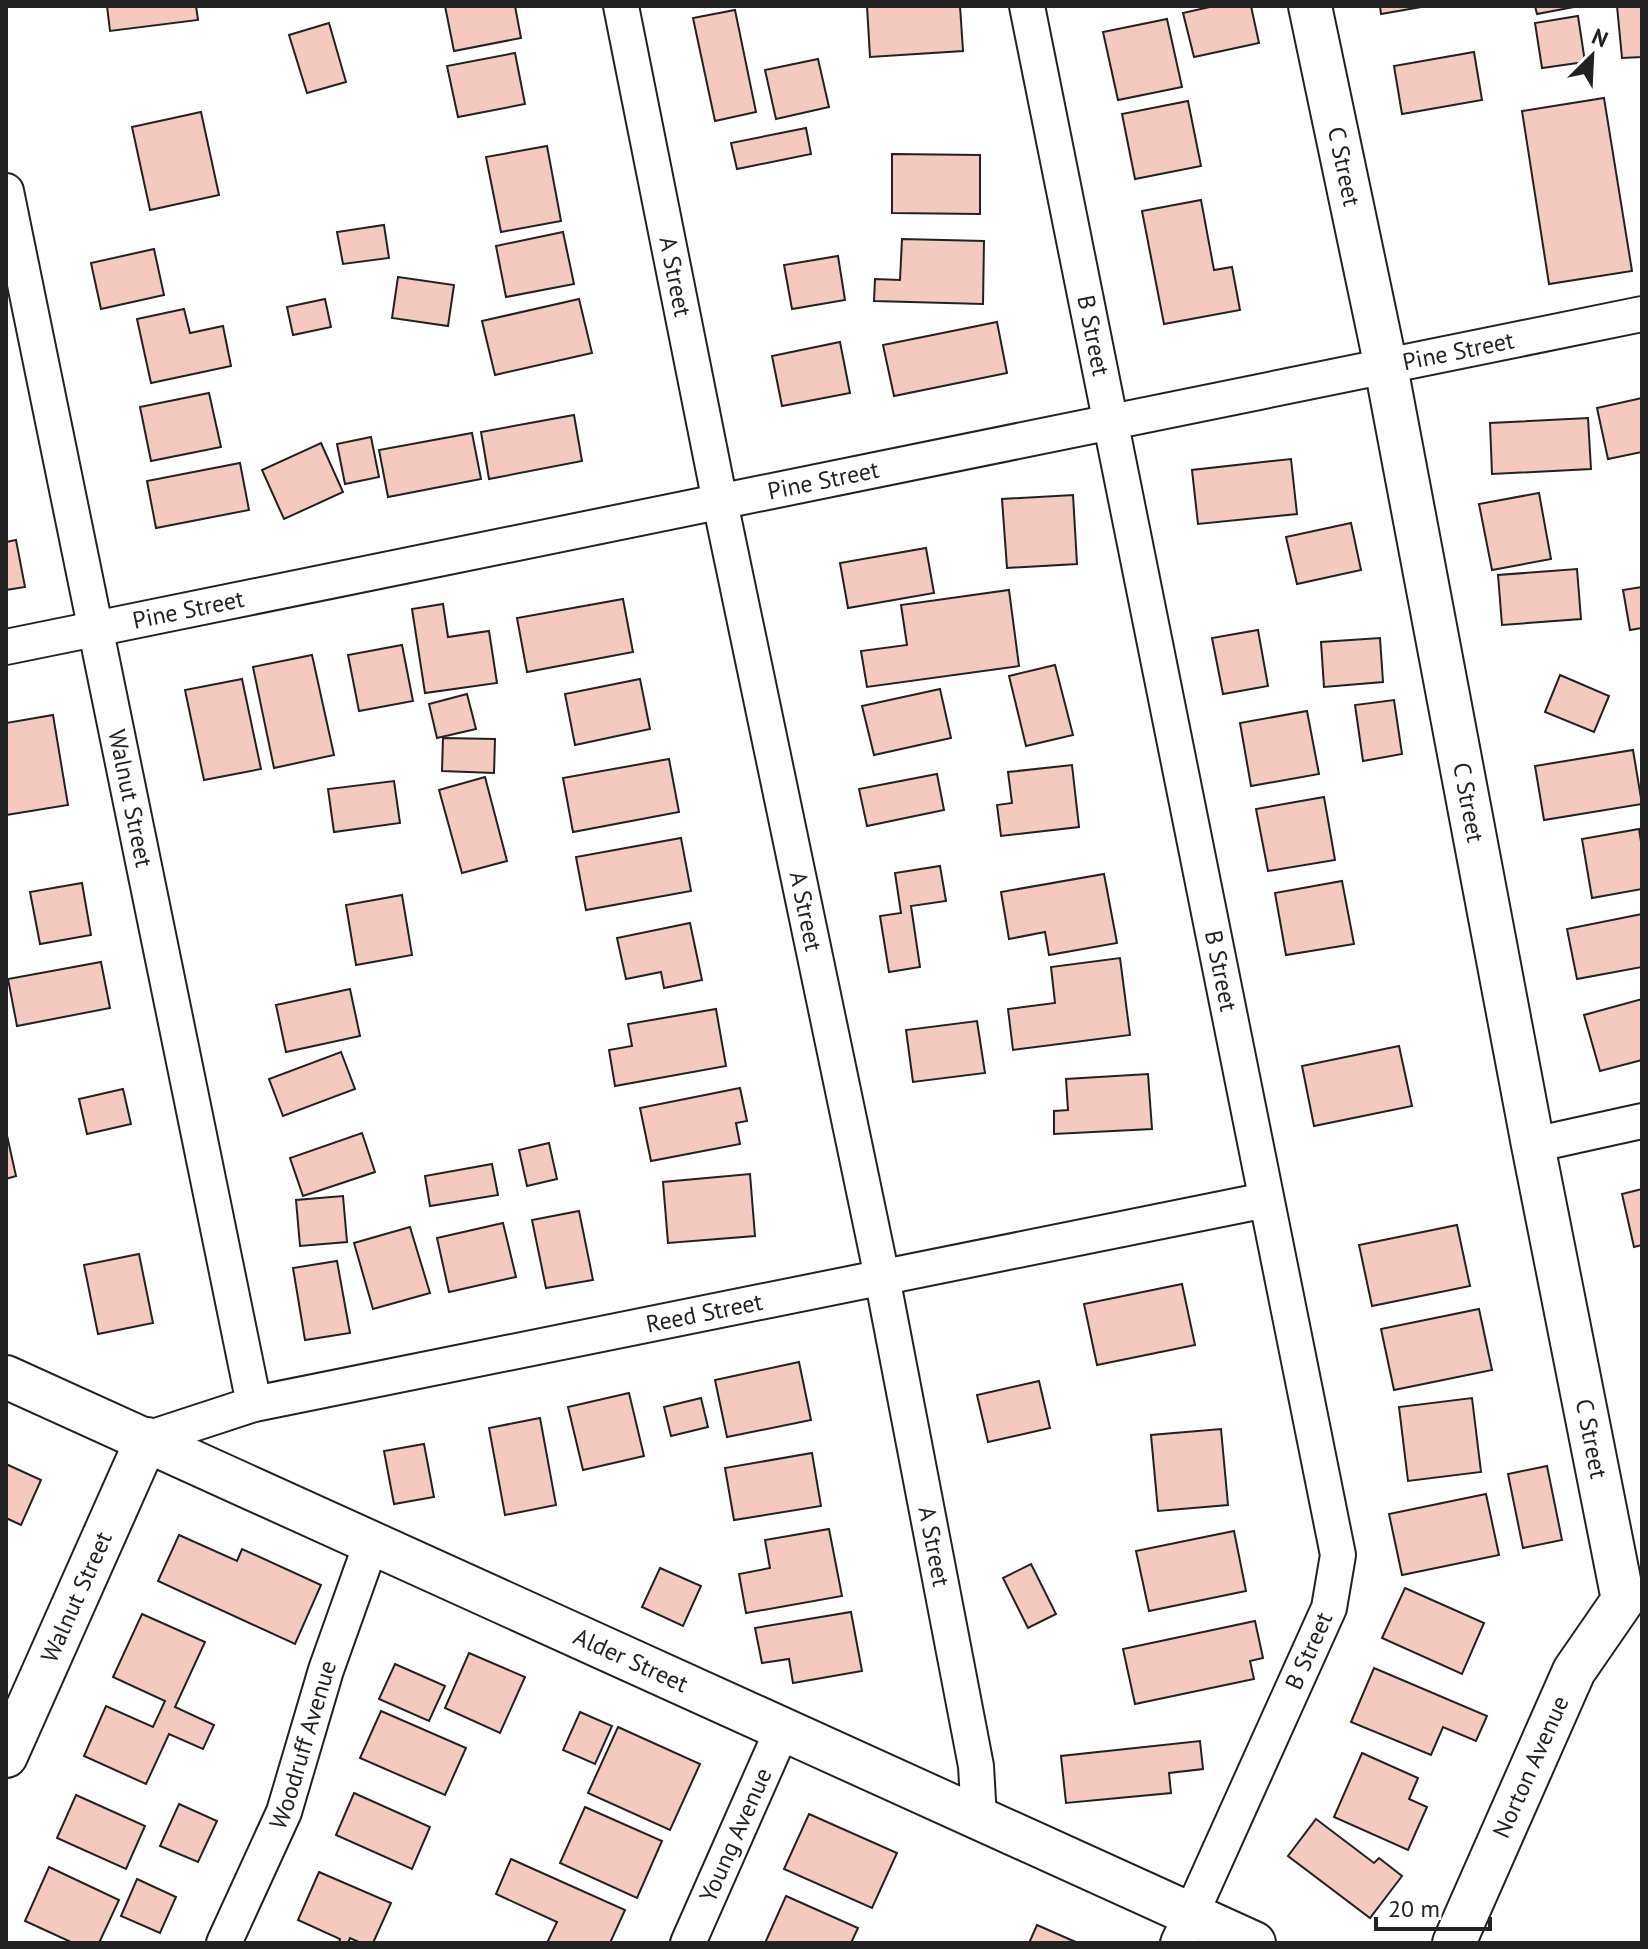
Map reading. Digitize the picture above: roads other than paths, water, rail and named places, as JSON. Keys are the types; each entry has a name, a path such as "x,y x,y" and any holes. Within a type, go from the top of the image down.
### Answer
{"street":[{"name":"A Street","path":"621,6 720,502 882,1277 976,1766 979,1818"},
{"name":"B Street","path":"1027,6 1338,1555 1329,1608 1184,1928"},
{"name":"C Street","path":"1310,6 1386,367 1533,1145 1623,1600"},
{"name":"Walnut Street","path":"6,191 254,1404"},
{"name":"Pine Street","path":"6,647 1642,314"},
{"path":"1533,1145 1642,1121"},
{"name":"Reed Street","path":"147,1439 254,1404 1266,1200"},
{"name":"Alder Street","path":"6,1377 979,1818 1184,1928 1254,1943"},
{"name":"Walnut Street","path":"6,1756 147,1439"},
{"name":"Woodruff Avenue","path":"224,1943 284,1812 326,1670 372,1541"},
{"name":"Norton Avenue","path":"1454,1943 1574,1671 1623,1600"},
{"name":"Young Avenue","path":"688,1943 783,1728"}]}
